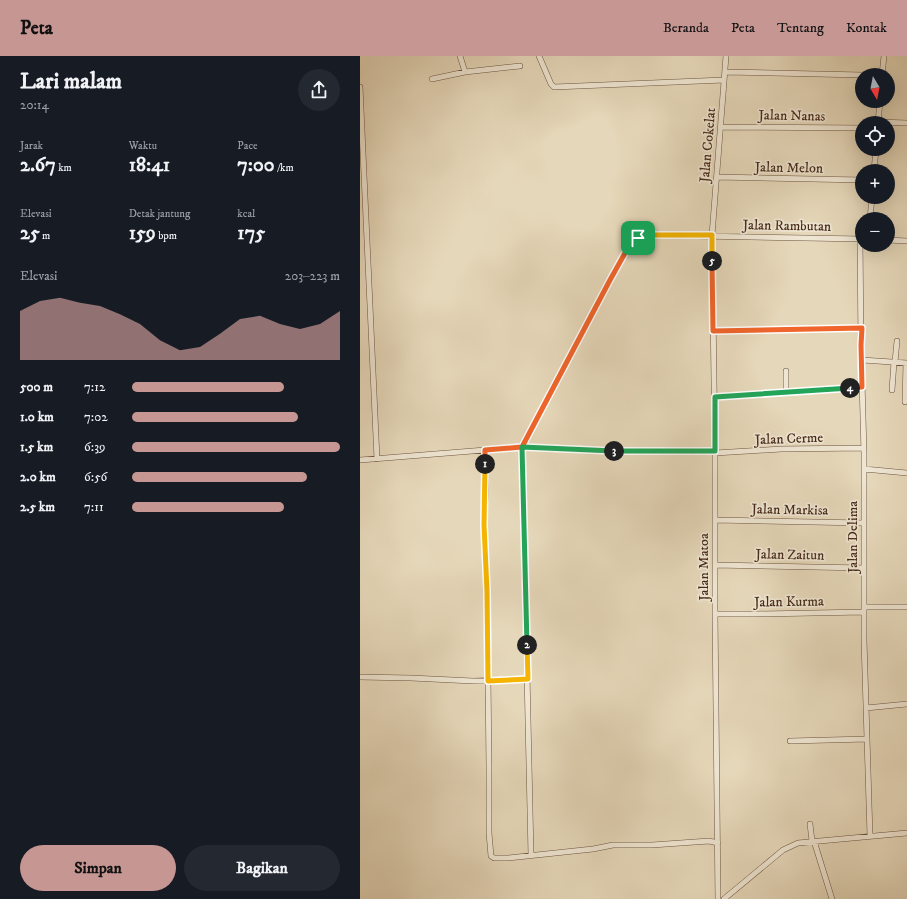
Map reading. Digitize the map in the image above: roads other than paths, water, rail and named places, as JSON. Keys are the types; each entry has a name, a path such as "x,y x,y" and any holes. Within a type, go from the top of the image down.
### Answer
{"street":[{"path":"460,56 465,72"},
{"path":"539,56 551,84 554,86 724,80"},
{"name":"Jalan Cokelat","path":"712,235 726,56"},
{"path":"883,68 884,56"},
{"path":"432,79 465,72 520,66"},
{"path":"725,72 855,75"},
{"path":"360,87 378,459"},
{"path":"895,123 907,123"},
{"name":"Jalan Nanas","path":"721,126 855,128"},
{"name":"Jalan Melon","path":"717,177 855,180"},
{"name":"Jalan Rambutan","path":"522,447 625,253 640,236 712,235 855,239"},
{"name":"Jalan Matoa","path":"712,235 715,397 715,614 718,899"},
{"path":"895,241 907,242"},
{"name":"Jalan Delima","path":"861,252 864,448 864,610 870,836"},
{"path":"713,331 862,328"},
{"path":"892,390 897,341"},
{"path":"862,360 906,363 905,402"},
{"path":"786,371 786,392"},
{"path":"715,397 862,387"},
{"path":"522,447 531,856"},
{"name":"Jalan Cerme","path":"360,460 522,447 634,452 715,452 781,449 864,448"},
{"path":"485,450 486,482 484,525 487,591 489,833 491,856 494,858 531,856 593,849 613,845 652,845 709,841 718,843"},
{"path":"864,469 907,473"},
{"name":"Jalan Markisa","path":"716,520 864,523"},
{"name":"Jalan Zaitun","path":"715,565 864,568"},
{"name":"Jalan Kurma","path":"715,614 864,610 907,607"},
{"path":"360,677 488,681 528,679"},
{"path":"866,708 907,704"},
{"path":"790,741 867,739"},
{"path":"810,824 813,841 832,899"},
{"path":"724,899 783,850 798,843 907,833"}]}
